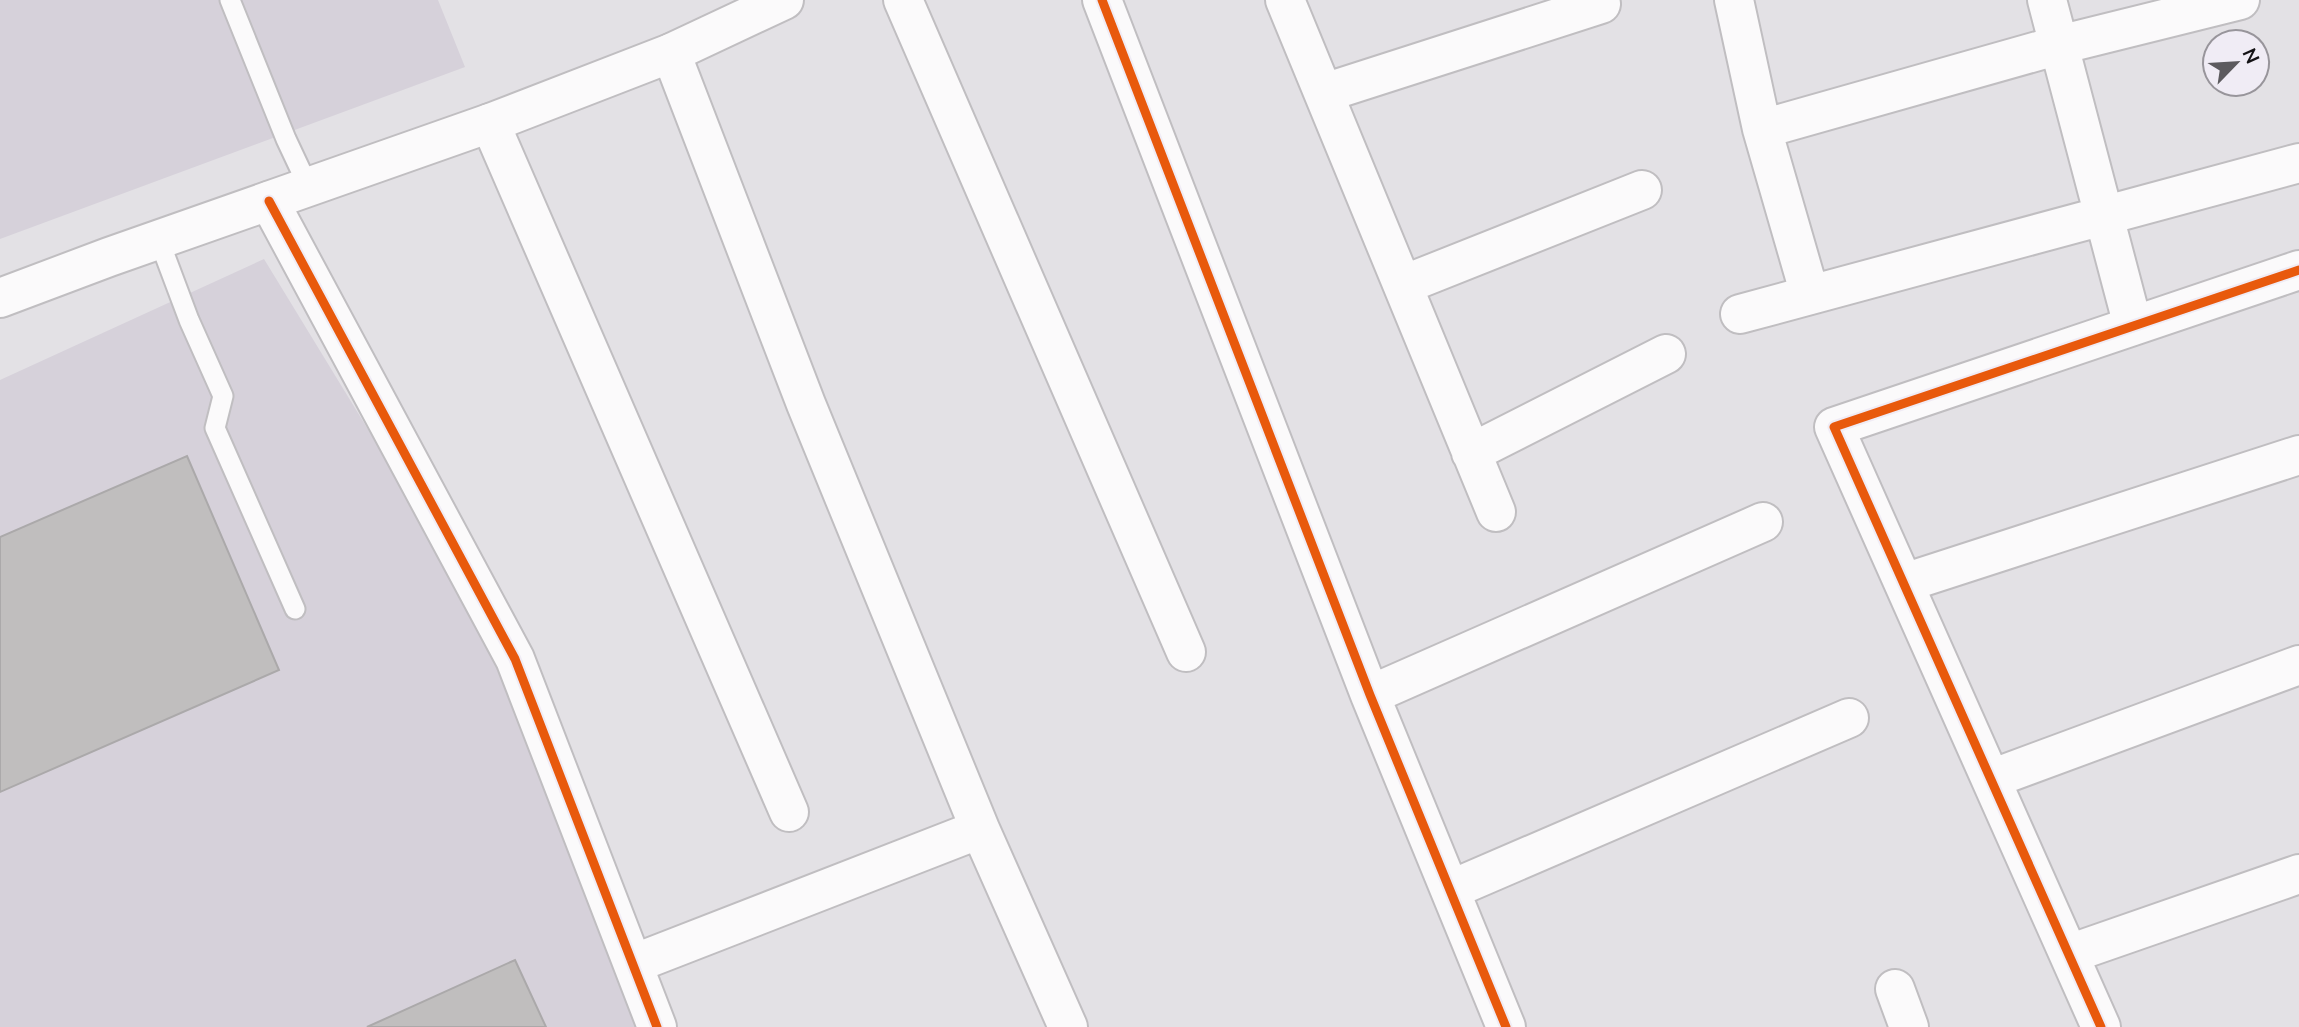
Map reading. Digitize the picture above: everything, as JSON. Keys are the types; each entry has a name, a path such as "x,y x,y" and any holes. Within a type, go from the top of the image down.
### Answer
{"street":[{"path":"0,298 490,123 671,53 784,0"},
{"path":"902,0 1186,652"},
{"path":"1102,0 1370,695 1506,1027"},
{"path":"1285,0 1496,512"},
{"path":"1734,0 1762,129 1810,295"},
{"path":"2047,0 2133,326"},
{"path":"1762,129 2059,45 2240,0"},
{"path":"1324,93 1601,4"},
{"path":"671,53 806,404 980,829 1068,1027"},
{"path":"490,123 789,812"},
{"path":"1741,314 2299,163"},
{"path":"1403,285 1643,190"},
{"path":"269,201 515,659 657,1027"},
{"path":"2101,1027 1835,427 2299,270"},
{"path":"1472,453 1666,354"},
{"path":"1904,583 2299,455"},
{"path":"1370,695 1763,522"},
{"path":"1990,779 2299,665"},
{"path":"1450,890 1849,718"},
{"path":"633,964 980,829"},
{"path":"2069,954 2299,874"},
{"path":"1895,989 1909,1027"}],"lane":[{"path":"230,0 286,139 309,188"},
{"path":"159,240 189,320 223,396 215,428 295,609"}],"shaded area":[{"path":"0,0 438,0 465,67 0,239"},
{"path":"264,259 488,626 636,1027 0,1027 0,380"}],"building":[{"path":"187,456 279,670 0,792 0,537"},
{"path":"515,960 546,1027 367,1027"}],"cycle path":[{"path":"1102,0 1370,695 1506,1027"},
{"path":"269,201 515,659 657,1027"},
{"path":"2101,1027 1834,427 2299,270"}]}
